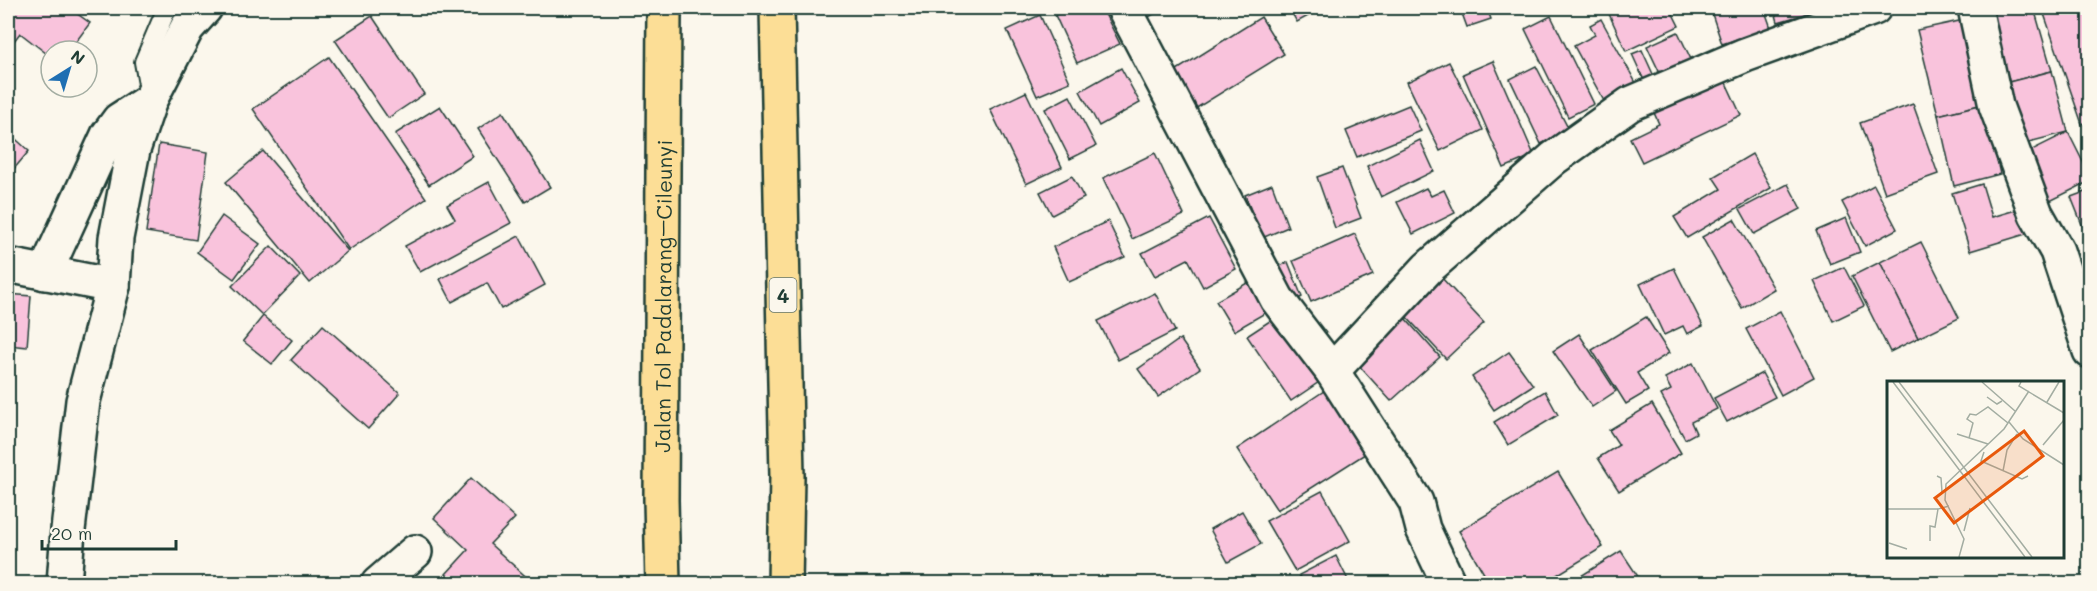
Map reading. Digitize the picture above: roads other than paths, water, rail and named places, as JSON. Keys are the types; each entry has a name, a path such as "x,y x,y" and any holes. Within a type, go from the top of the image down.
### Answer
{"highway":[{"name":"Jalan Tol Padalarang–Cileunyi","path":"663,584 661,500 664,8"},
{"name":"4","path":"777,8 786,464 785,584"}],"street":[{"path":"64,584 83,401 113,286 116,238 133,150 150,100 187,28 205,8"},
{"path":"1124,8 1278,299 1332,371 1416,502 1423,529 1449,584"},
{"path":"1332,371 1428,268 1554,158 1630,104 1745,55 1874,8"},
{"path":"1975,8 1996,106 2036,214 2057,251 2090,351"},
{"path":"45,273 108,135 119,120 150,100"},
{"path":"8,265 113,286"},
{"path":"378,584 415,552"}],"lane":[{"path":"150,100 144,62 167,8"}]}
